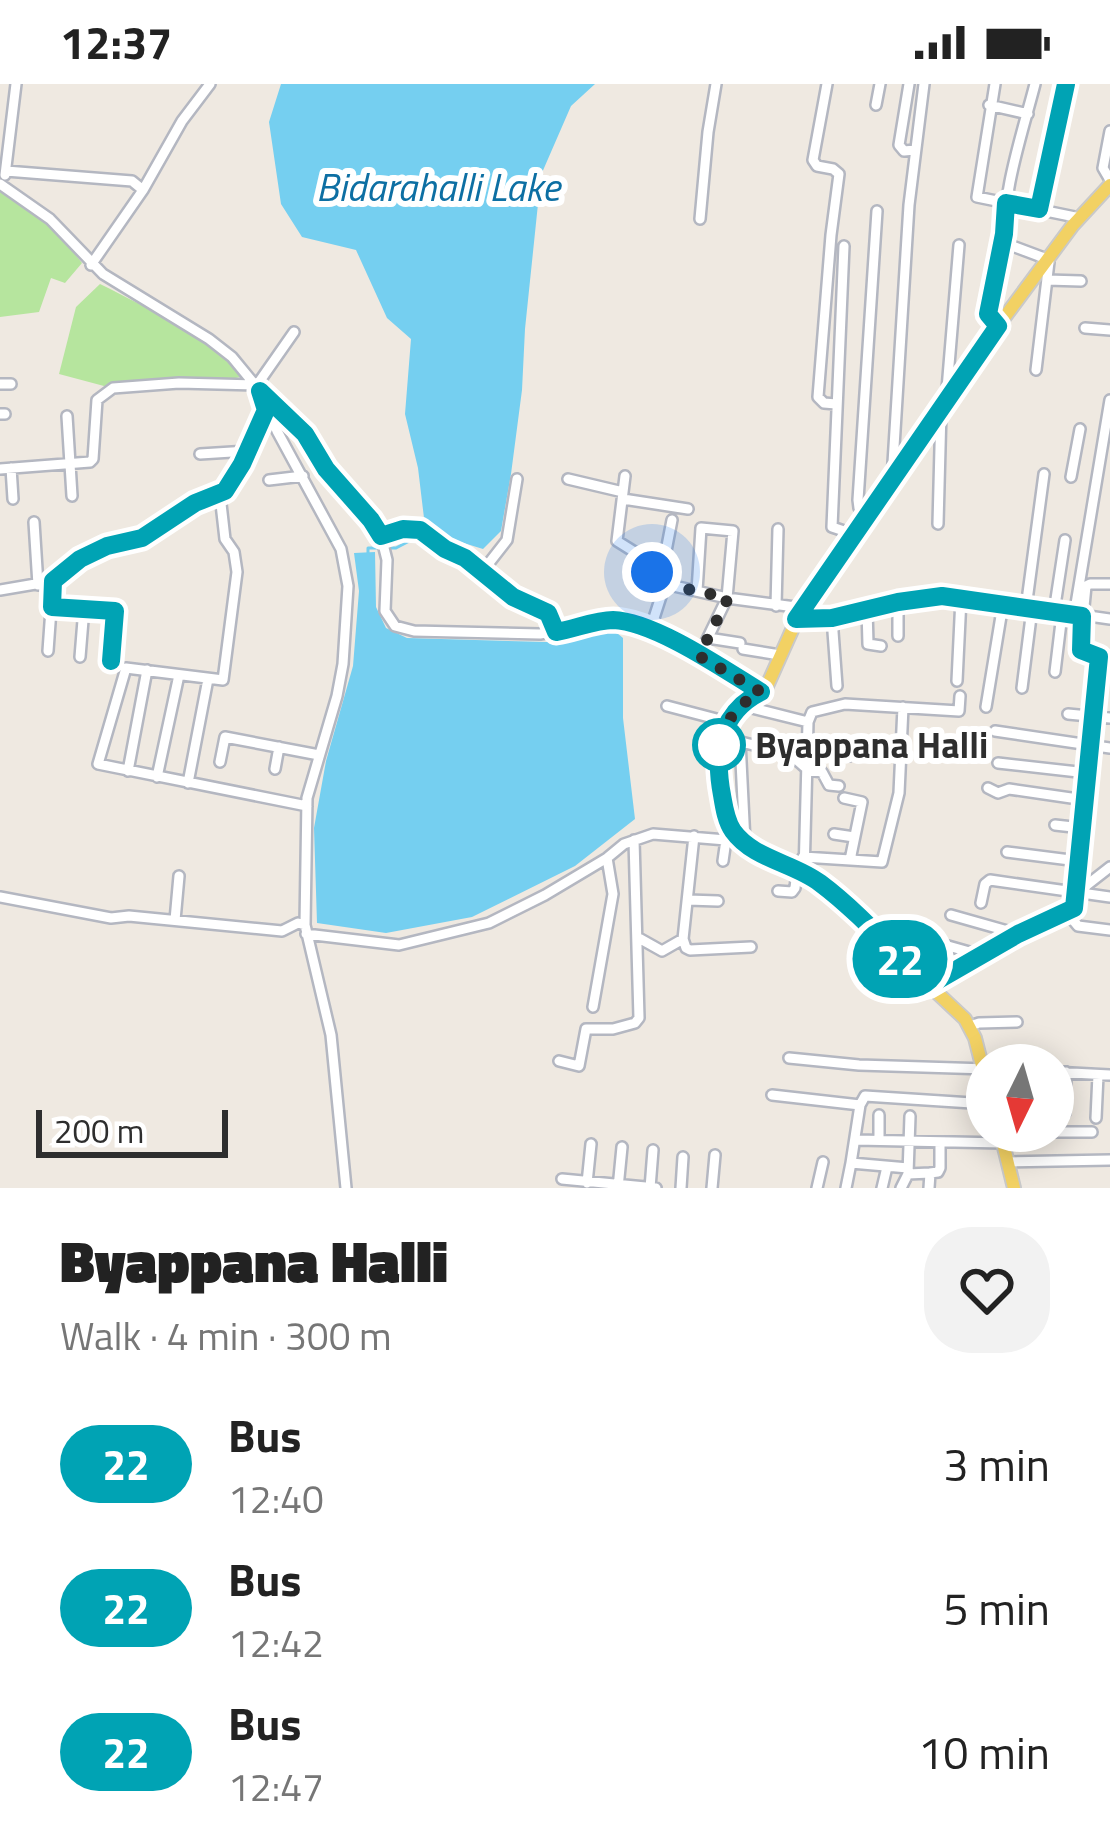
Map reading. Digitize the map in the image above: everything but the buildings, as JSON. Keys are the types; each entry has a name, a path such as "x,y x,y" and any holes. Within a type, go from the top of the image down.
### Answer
{"main road":[{"path":"976,1044 970,1026 832,893 736,839 722,796 721,737 740,705 769,682 800,614 998,326 1110,183"},
{"path":"1005,1152 1015,1188"}],"street":[{"path":"16,84 2,185 50,219 113,281 209,339 240,364 305,434 326,469 371,520 383,541 388,620 398,628 435,631 556,632 618,620 665,637 761,692"},
{"path":"92,265 210,84"},
{"path":"700,219 716,84"},
{"path":"827,84 813,160 839,174 818,397 836,404"},
{"path":"876,105 880,84"},
{"path":"909,84 899,145 904,151 916,150"},
{"path":"892,478 909,200 925,84"},
{"path":"995,84 977,197 1080,218"},
{"path":"998,326 988,314 1006,203 1035,84"},
{"path":"1039,209 1066,84"},
{"path":"989,105 1028,114"},
{"path":"1110,131 1103,168 1110,183"},
{"path":"6,171 132,181 143,190"},
{"path":"867,518 858,500 877,212"},
{"path":"1004,234 1007,244 1048,257 1036,370"},
{"path":"951,394 946,389 959,245"},
{"path":"844,246 832,526 847,532 852,542"},
{"path":"1047,280 1081,281"},
{"path":"1085,328 1110,330"},
{"path":"258,388 294,332"},
{"path":"13,499 5,468 93,459 98,400 110,389 179,383 258,388"},
{"path":"258,388 341,549 348,578 343,664 307,806 306,929 331,1035 346,1188"},
{"path":"1081,594 1082,562 1103,465 1110,400"},
{"path":"938,524 941,408"},
{"path":"0,590 53,581 80,559 107,546 142,538 195,503 220,495 230,485 266,410"},
{"path":"67,416 72,496"},
{"path":"1071,477 1080,429"},
{"path":"200,454 248,451"},
{"path":"1076,453 1103,465"},
{"path":"1022,688 1044,474"},
{"path":"269,480 303,476"},
{"path":"625,476 617,541 641,556 663,580 697,591 832,618 942,596 1110,620"},
{"path":"482,572 507,540 517,479"},
{"path":"568,479 688,509"},
{"path":"220,495 236,579 224,678 128,667 98,764 307,806"},
{"path":"654,618 672,520"},
{"path":"34,522 38,585"},
{"path":"697,591 701,528 733,531 728,598 699,656"},
{"path":"383,541 403,529 420,530 513,597 548,613 556,632"},
{"path":"776,606 778,529"},
{"path":"1055,672 1068,614 1065,540"},
{"path":"1082,562 1096,565"},
{"path":"48,651 53,581"},
{"path":"1068,614 1088,584 1110,584"},
{"path":"957,681 962,598"},
{"path":"898,602 898,636"},
{"path":"986,707 1003,604"},
{"path":"52,607 113,610 111,661"},
{"path":"80,657 84,608"},
{"path":"867,610 868,644 881,646"},
{"path":"1068,614 1081,650 1105,657 1096,686 1073,922 1110,930"},
{"path":"832,618 836,686"},
{"path":"708,638 780,655"},
{"path":"128,771 147,670"},
{"path":"157,777 179,675"},
{"path":"188,783 208,679"},
{"path":"1096,686 1110,687"},
{"path":"778,891 792,892 803,857 808,722 814,710 841,705 958,711 960,696"},
{"path":"740,705 808,722"},
{"path":"667,706 728,722"},
{"path":"803,857 883,862 897,804 903,707"},
{"path":"1068,714 1110,718"},
{"path":"995,731 1110,748"},
{"path":"220,762 225,737 320,755"},
{"path":"721,737 790,754 849,756"},
{"path":"723,860 736,839 740,741"},
{"path":"275,770 279,747"},
{"path":"790,754 808,770 822,772 829,784 839,786"},
{"path":"998,763 1088,772"},
{"path":"988,788 998,793 1010,790 1084,800"},
{"path":"844,798 862,802 850,860"},
{"path":"1055,825 1082,828"},
{"path":"0,897 111,918 282,931 298,923 306,929 396,945 489,923 545,895 620,847 652,834 736,839"},
{"path":"834,834 854,837"},
{"path":"694,836 682,939 686,948 751,947"},
{"path":"559,1061 579,1066 586,1029 613,1029 635,1024 639,1018 634,840"},
{"path":"1006,852 1078,861"},
{"path":"593,1007 613,894 607,858"},
{"path":"1077,892 1110,867"},
{"path":"176,920 179,876"},
{"path":"981,903 990,880 1110,897"},
{"path":"688,900 718,902"},
{"path":"928,986 1074,908"},
{"path":"951,915 1018,934"},
{"path":"638,938 662,951 682,939"},
{"path":"934,942 980,955"},
{"path":"970,1026 1017,1022"},
{"path":"789,1058 966,1069"},
{"path":"1074,1073 1104,1075 1096,1118"},
{"path":"772,1095 860,1105"},
{"path":"846,1188 862,1099 869,1095 966,1102"},
{"path":"879,1114 879,1140"},
{"path":"910,1116 911,1188"},
{"path":"1074,1132 1092,1132"},
{"path":"856,1140 966,1139"},
{"path":"851,1162 938,1172 940,1142"},
{"path":"587,1185 591,1144"},
{"path":"618,1186 622,1147"},
{"path":"562,1179 652,1188 653,1150"},
{"path":"1040,1162 1041,1152"},
{"path":"712,1188 715,1155"},
{"path":"681,1188 683,1157"},
{"path":"1008,1162 1110,1160"},
{"path":"812,1188 823,1162"},
{"path":"882,1188 887,1167"},
{"path":"901,1188 910,1172"},
{"path":"929,1188 930,1172"}],"green space":[{"path":"0,189 44,222 82,263 65,283 51,278 39,312 0,317"},
{"path":"100,284 194,336 244,376 104,386 59,374 76,307"}],"water":[{"name":"Bidarahalli Lake","path":"281,84 595,84 571,106 541,175 511,474 501,531 483,549 441,536 424,518 405,414 411,339 387,318 356,250 302,237 281,204 269,122"},
{"path":"375,552 376,607 386,628 407,638 546,642 605,631 623,638 623,718 635,819 575,866 472,917 386,933 317,923 314,828 326,761 353,666 359,591 354,553"}],"waterway":[{"path":"368,553 368,548 396,548 419,536"}],"bus line":[{"name":"22","path":"111,661 115,611 52,607 53,581 80,559 107,546 142,538 195,503 225,491 266,410 260,391 305,434 326,469 381,536 420,530 513,597 548,613 556,632 622,621 676,642 761,692 734,712 721,737 720,783 731,828 764,854 821,884 928,986 1074,908 1099,657 1081,650 1082,616 942,596 832,618 796,619 998,326 988,314 1006,203 1039,209 1066,84"}],"place":[{"name":"Byappana Halli","path":"719,745"}],"route":[{"path":"652,572 665,584 728,598 699,656 761,692 734,712 719,745"}]}
